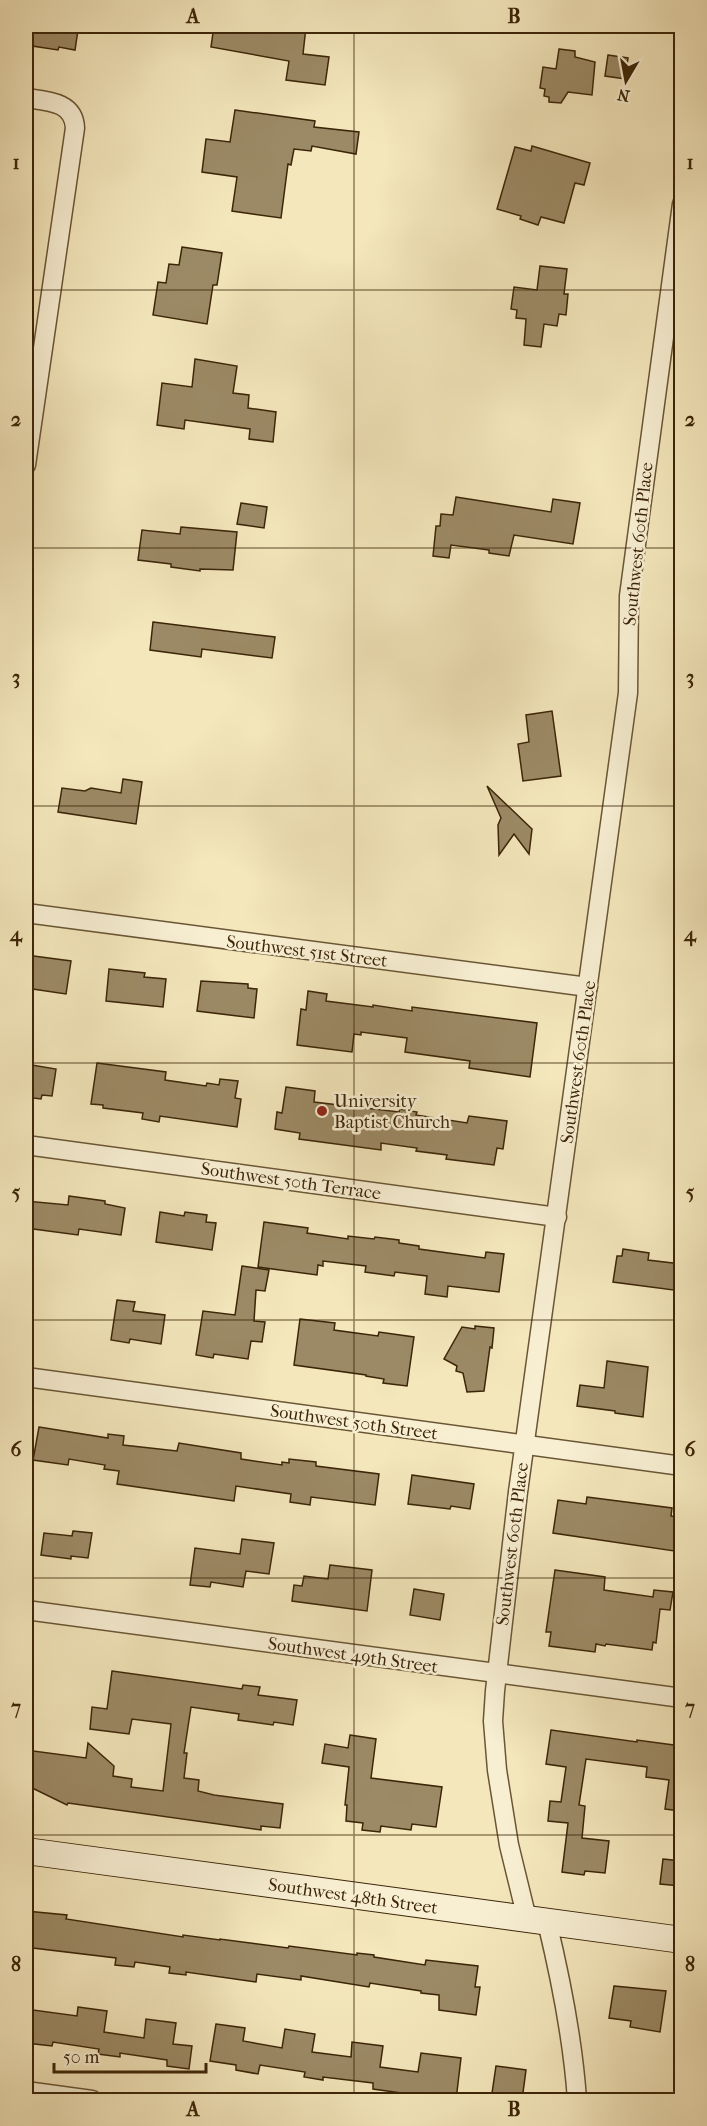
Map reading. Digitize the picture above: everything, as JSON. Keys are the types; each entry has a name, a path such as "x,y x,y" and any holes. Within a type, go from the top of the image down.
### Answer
{"street":[{"path":"26,98 56,103 69,110 75,122 29,421 26,465"},
{"name":"Southwest 60th Place","path":"577,2100 564,2003 509,1845 494,1751 493,1721 496,1674 524,1445 628,693 629,596 681,204"},
{"name":"Southwest 51st Street","path":"26,913 588,987"},
{"name":"Southwest 50th Terrace","path":"26,1145 557,1217"},
{"name":"Southwest 50th Street","path":"26,1377 681,1466"},
{"name":"Southwest 49th Street","path":"26,1610 681,1698"},
{"name":"Southwest 48th Street","path":"26,1851 681,1940"},
{"path":"26,2091 92,2100"}],"building":[{"path":"26,26 62,26 61,28 78,30 75,50 26,45"},
{"path":"214,26 306,27 303,54 329,57 325,85 286,80 289,61 211,47"},
{"path":"559,49 575,51 575,57 595,62 592,95 568,92 561,103 549,102 549,97 544,96 545,89 540,88 543,67 556,69"},
{"path":"608,55 628,58 625,79 605,76"},
{"path":"235,110 315,121 314,127 359,132 356,154 312,146 311,151 294,149 291,165 288,164 281,218 232,211 237,177 202,172 206,139 230,142"},
{"path":"532,146 590,163 584,185 575,183 564,223 541,217 538,225 520,219 521,216 497,209 515,147 531,151"},
{"path":"182,247 222,253 217,285 213,285 207,324 153,315 158,282 166,283 169,264 179,265"},
{"path":"540,266 567,269 564,294 568,294 566,315 559,314 557,326 544,324 541,347 524,345 526,319 516,318 517,310 511,309 514,287 537,290"},
{"path":"195,359 237,366 233,393 249,395 248,408 276,412 273,442 249,439 250,429 185,420 184,429 157,425 162,383 192,387"},
{"path":"456,497 551,512 553,499 580,503 573,544 514,535 509,556 489,553 489,550 451,545 449,558 433,556 436,526 440,526 441,514 453,515"},
{"path":"241,503 267,507 264,528 237,524"},
{"path":"181,527 237,532 233,570 200,569 200,571 171,567 171,564 138,560 142,530 180,534"},
{"path":"153,622 275,637 272,658 202,649 201,657 150,650"},
{"path":"552,711 561,776 523,781 518,744 529,742 526,715"},
{"path":"123,779 142,782 136,824 58,812 62,788 85,791 91,788 121,793"},
{"path":"487,786 532,829 529,854 514,834 499,855 498,825 501,818"},
{"path":"26,955 71,961 66,994 26,988"},
{"path":"109,969 145,973 144,977 166,979 163,1007 106,1001"},
{"path":"201,981 248,984 248,988 257,989 254,1018 197,1011"},
{"path":"308,991 327,994 326,1001 412,1011 412,1007 537,1023 530,1077 469,1068 470,1061 405,1052 407,1038 361,1032 361,1035 354,1034 352,1052 297,1045 301,1009 306,1010"},
{"path":"97,1063 166,1072 165,1080 206,1086 207,1083 219,1085 220,1079 238,1081 235,1098 241,1099 237,1127 160,1116 159,1122 142,1119 143,1113 103,1108 103,1105 91,1104"},
{"path":"26,1064 56,1069 52,1096 42,1095 41,1099 26,1097"},
{"path":"286,1087 315,1091 314,1102 399,1112 400,1109 417,1112 416,1115 467,1123 469,1116 507,1121 503,1149 497,1148 494,1165 446,1159 447,1155 381,1143 381,1150 299,1139 300,1133 275,1129 277,1112 282,1113"},
{"path":"69,1196 105,1201 105,1204 125,1208 121,1235 79,1229 78,1235 26,1228 26,1201 68,1205"},
{"path":"160,1212 184,1216 185,1212 207,1215 206,1222 216,1223 212,1250 156,1242"},
{"path":"264,1222 308,1228 307,1233 348,1239 348,1236 399,1240 399,1243 419,1246 419,1249 485,1258 486,1252 504,1254 499,1292 448,1286 447,1297 425,1294 427,1276 395,1272 394,1276 365,1272 366,1266 323,1261 323,1266 318,1265 317,1275 258,1267"},
{"path":"623,1249 649,1253 648,1260 681,1264 681,1291 613,1282 617,1256 622,1256"},
{"path":"242,1266 269,1270 265,1291 256,1290 254,1321 265,1322 262,1342 251,1341 248,1359 214,1354 213,1358 196,1355 203,1311 235,1315"},
{"path":"117,1300 135,1302 133,1311 165,1315 161,1344 130,1339 129,1343 111,1340"},
{"path":"300,1319 335,1323 334,1330 378,1336 379,1332 414,1337 407,1386 383,1383 384,1379 366,1375 294,1365"},
{"path":"475,1326 494,1328 492,1348 490,1347 484,1391 467,1392 463,1373 456,1371 457,1366 444,1359 462,1327 475,1329"},
{"path":"607,1361 648,1367 643,1417 577,1406 580,1385 604,1388"},
{"path":"39,1427 108,1438 108,1434 124,1436 123,1445 177,1451 179,1443 241,1453 241,1459 282,1465 282,1462 289,1463 289,1459 316,1462 316,1466 379,1474 375,1505 311,1497 310,1505 290,1502 291,1494 236,1486 234,1501 117,1484 119,1471 104,1469 105,1465 69,1459 68,1465 33,1460"},
{"path":"412,1475 474,1484 470,1509 408,1504"},
{"path":"587,1497 672,1508 671,1516 681,1518 681,1552 553,1533 558,1500 586,1504"},
{"path":"73,1531 92,1533 88,1558 71,1556 71,1559 41,1555 44,1533 72,1536"},
{"path":"242,1539 274,1543 269,1574 246,1571 243,1587 211,1582 210,1587 190,1585 195,1548 240,1554"},
{"path":"330,1565 372,1570 367,1611 292,1601 294,1585 302,1586 304,1576 328,1579"},
{"path":"555,1570 605,1577 604,1590 653,1597 654,1590 673,1592 670,1610 660,1609 656,1643 653,1642 652,1650 596,1644 595,1652 549,1646 551,1632 546,1632"},
{"path":"414,1589 444,1594 440,1620 410,1615"},
{"path":"112,1671 242,1689 243,1685 260,1687 258,1695 297,1700 293,1725 274,1722 273,1725 238,1720 239,1714 191,1707 184,1753 187,1753 184,1778 199,1780 198,1791 283,1804 280,1828 261,1826 261,1830 68,1803 67,1805 26,1785 26,1750 86,1758 88,1743 114,1766 113,1776 132,1779 131,1787 163,1791 171,1724 132,1719 129,1734 90,1729 92,1707 107,1709"},
{"path":"551,1730 681,1746 681,1811 665,1809 669,1780 646,1777 647,1767 586,1759 579,1805 585,1806 582,1838 609,1841 605,1873 585,1871 584,1875 562,1872 568,1823 548,1821 550,1801 561,1802 566,1767 546,1764"},
{"path":"350,1735 376,1739 371,1778 442,1787 436,1827 412,1824 411,1830 381,1826 380,1832 362,1830 363,1823 346,1821 347,1805 345,1805 349,1767 322,1763 325,1744 348,1748"},
{"path":"663,1859 681,1861 681,1886 660,1884"},
{"path":"26,1911 67,1915 66,1919 183,1937 183,1935 357,1955 357,1953 425,1965 426,1960 478,1966 475,1987 480,1987 476,2015 439,2010 439,1995 370,1983 369,1987 301,1976 301,1980 257,1974 256,1982 186,1972 186,1975 169,1973 170,1967 135,1962 134,1967 115,1965 116,1958 33,1948 33,1944 26,1943"},
{"path":"614,1986 666,1991 660,2032 630,2027 631,2021 609,2018"},
{"path":"78,2007 107,2011 104,2032 144,2038 146,2019 176,2023 173,2044 192,2046 189,2069 167,2066 167,2060 120,2053 120,2057 98,2054 99,2049 53,2042 52,2046 26,2043 26,2009 77,2016"},
{"path":"216,2024 245,2028 243,2041 282,2048 285,2029 315,2034 312,2052 351,2057 352,2042 383,2046 380,2067 418,2072 421,2053 461,2058 456,2100 415,2098 416,2095 373,2089 373,2083 304,2077 305,2072 260,2065 258,2074 236,2070 236,2065 210,2061"},
{"path":"496,2066 526,2070 522,2100 491,2100"}],"place":[{"name":"University Baptist Church","path":"322,1111"}]}
